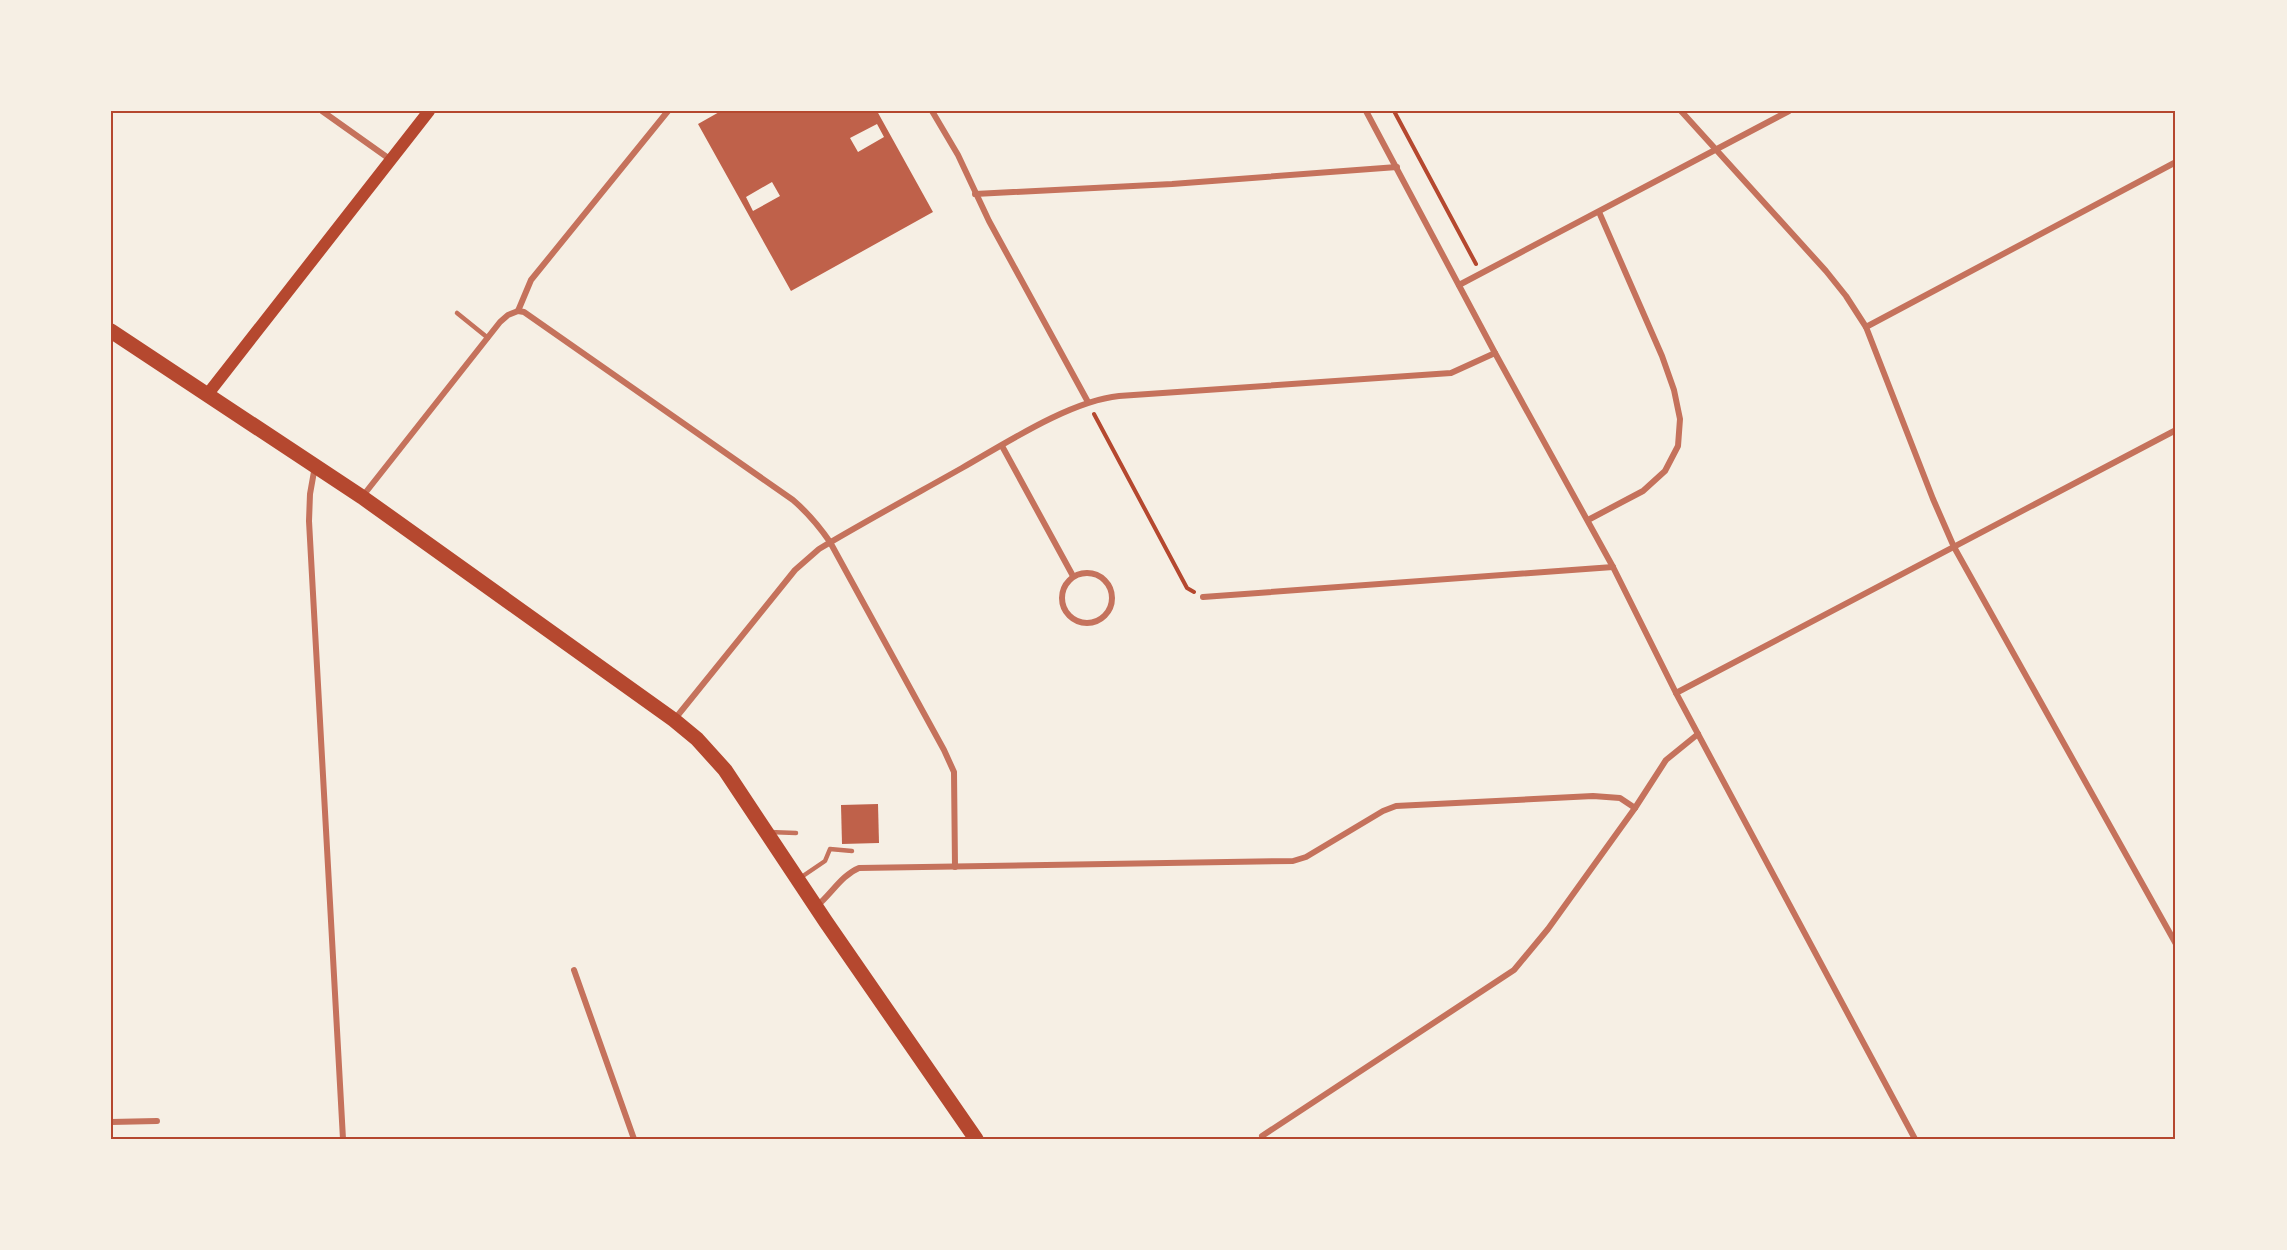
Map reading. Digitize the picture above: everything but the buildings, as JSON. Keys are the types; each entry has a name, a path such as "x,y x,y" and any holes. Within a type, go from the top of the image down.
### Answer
{"main road":[{"path":"207,394 429,111"},
{"path":"111,331 362,497 674,720 697,740 725,770 976,1139"}],"street":[{"path":"322,111 391,160"},
{"path":"519,312 531,280 668,111"},
{"path":"932,111 958,155 975,194 1088,402"},
{"path":"1366,111 1495,353 1588,520 1676,693 1915,1139"},
{"path":"1681,111 1826,271 1866,327 1954,547 2176,944"},
{"path":"1459,285 1789,111"},
{"path":"1866,327 2176,162"},
{"path":"975,194 1172,184 1397,167"},
{"path":"1588,520 1642,491 1665,471 1678,446 1680,419 1674,390 1662,356 1599,212"},
{"path":"362,497 508,315 524,312 806,511 830,542 954,772 955,867"},
{"path":"674,720 807,558 830,542 1002,446 1088,402 1119,396 1451,373 1495,353"},
{"path":"1676,693 2176,430"},
{"path":"1002,446 1073,576"},
{"path":"315,465 310,494 309,521 343,1139"},
{"path":"1203,597 1613,567"},
{"path":"1080,573 1096,574 1108,584 1113,599 1107,614 1102,619 1094,622 1078,622 1066,612 1062,597 1067,582 1073,576 1080,573"},
{"path":"1262,1136 1514,970 1548,928 1635,808 1666,760 1698,734"},
{"path":"816,906 832,894 846,875 859,868 1293,861 1306,857 1383,811 1396,806 1593,796 1620,798 1635,808"},
{"path":"574,970 634,1139"},
{"path":"111,1122 156,1120"}],"lane":[{"path":"457,313 488,338"},
{"path":"767,832 796,833"},
{"path":"798,879 825,861 830,849 852,851"}],"path":[{"path":"1394,111 1481,273"},
{"path":"1088,402 1187,588 1203,597"}]}
